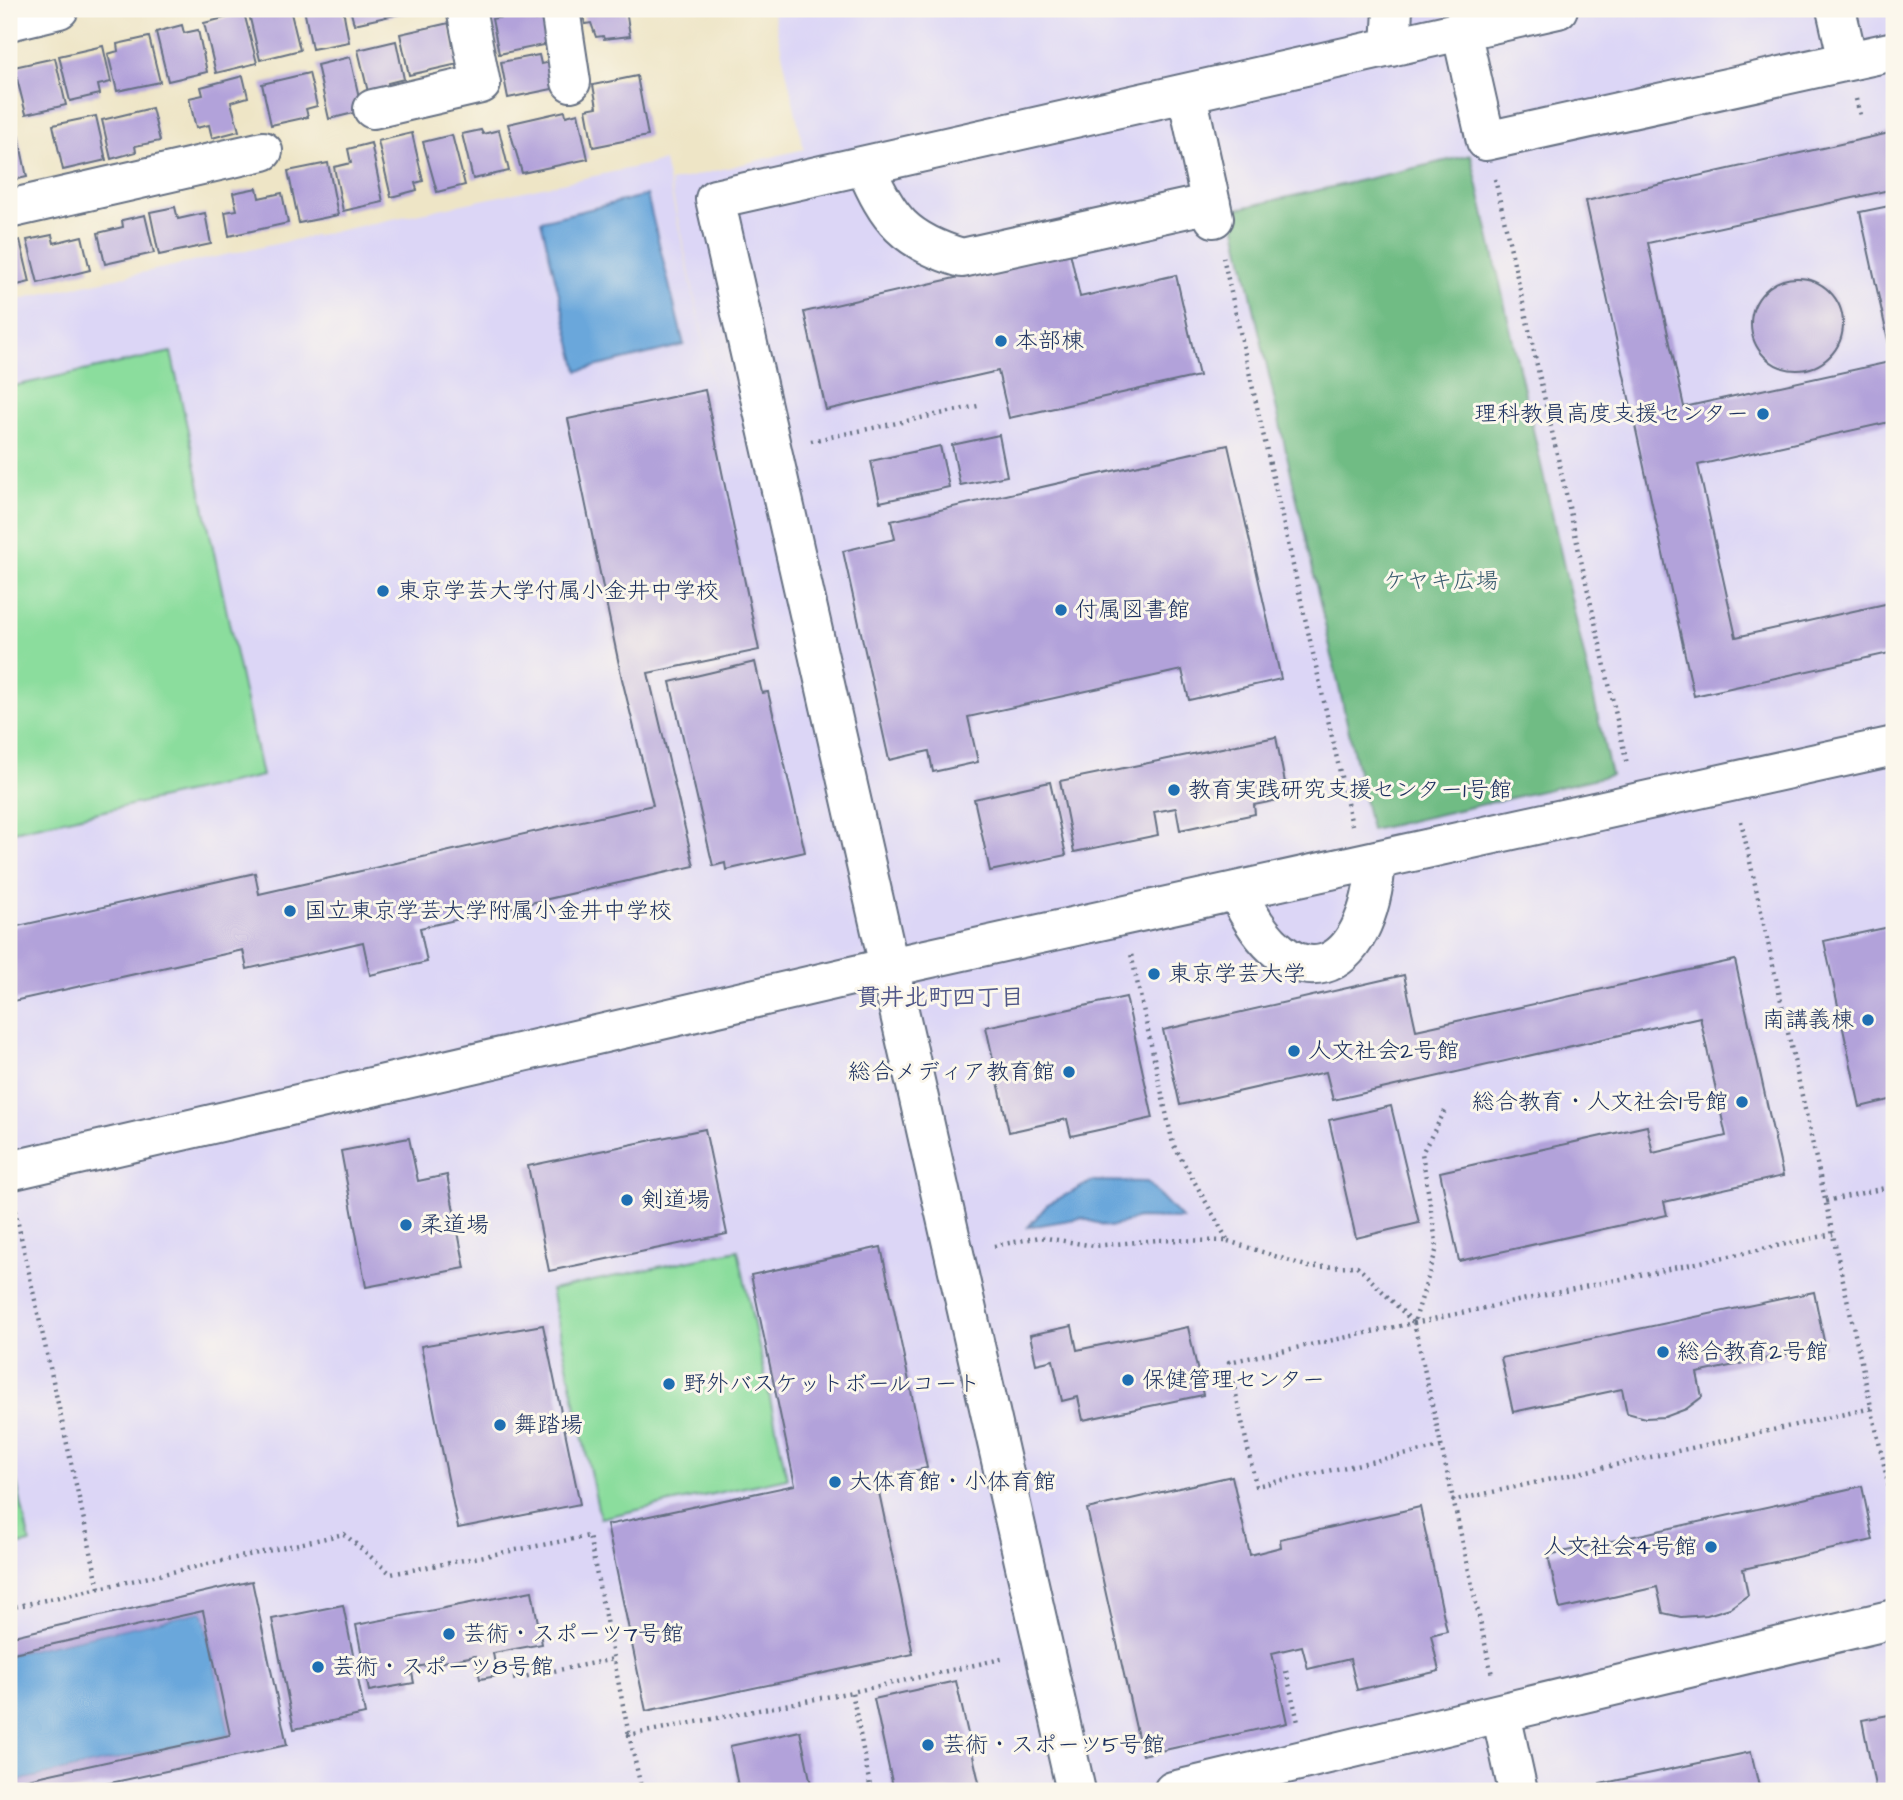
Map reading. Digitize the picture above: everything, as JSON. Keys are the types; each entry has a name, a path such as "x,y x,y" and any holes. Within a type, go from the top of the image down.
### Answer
{"street":[{"path":"9,21 60,9"},
{"path":"373,109 481,84 466,9"},
{"path":"560,9 571,82"},
{"path":"1391,47 1393,9"},
{"path":"1076,1791 1042,1651 715,199 1558,9"},
{"path":"1836,9 1848,61"},
{"path":"1461,30 1486,141 1894,51"},
{"path":"865,166 878,196 900,227 927,247 962,258 1213,210 1186,94"},
{"path":"9,209 263,152"},
{"path":"12,1189 890,967 1894,746"},
{"path":"1237,891 1249,918 1268,943 1293,963 1322,965 1349,949 1366,921 1374,891 1368,861"},
{"path":"1173,1791 1894,1619"},
{"path":"1501,1714 1518,1791"}],"path":[{"path":"1486,141 1635,803"},
{"path":"1213,210 1368,861"},
{"path":"772,449 978,406"},
{"path":"1733,781 1894,1510"},
{"path":"1123,916 1173,1143 1228,1241"},
{"path":"1445,1111 1422,1153 1437,1248 1414,1323 1501,1714"},
{"path":"1826,1201 1894,1186"},
{"path":"12,1189 99,1588"},
{"path":"1441,1447 1256,1486 1229,1362 1833,1234"},
{"path":"954,1255 1040,1237 1094,1246 1158,1240 1228,1241 1309,1267 1357,1266 1414,1323"},
{"path":"1452,1501 1872,1408"},
{"path":"9,1608 344,1534 391,1574 589,1536 642,1791"},
{"path":"629,1735 852,1692 1042,1651"},
{"path":"513,1679 614,1659"},
{"path":"1286,1671 1307,1760"},
{"path":"852,1692 872,1791"}],"shaded area":[{"name":"東京学芸大学","path":"772,9 1894,9 1894,1791 9,1791 9,301 664,161 724,435 670,182 804,149"}],"green space":[{"name":"ケヤキ広場","path":"1471,155 1611,775 1371,830 1232,210"},
{"path":"171,352 262,776 9,832 9,387"},
{"name":"野外バスケットボールコート","path":"738,1250 787,1478 600,1518 551,1290"},
{"path":"9,1448 30,1543 9,1547"}],"water":[{"path":"647,195 684,345 578,371 541,221"},
{"path":"1093,1181 1147,1182 1182,1219 1138,1218 1110,1227 1081,1218 1028,1227 1048,1204"},
{"path":"203,1611 230,1735 9,1783 9,1654"}],"building":[{"path":"290,9 300,50 260,60 248,10"},
{"path":"304,9 343,9 349,42 312,49"},
{"path":"350,9 418,9 418,10 354,24"},
{"path":"582,9 626,9 630,36 604,39 603,36 596,37 591,23 585,24"},
{"path":"1163,9 1181,9 1181,10 1164,14"},
{"path":"531,11 532,20 544,18 548,44 499,54 492,19"},
{"path":"244,13 257,63 216,73 204,23"},
{"path":"449,23 458,64 409,75 400,34"},
{"path":"182,25 184,33 198,30 207,72 168,81 156,32"},
{"path":"149,37 160,82 117,91 108,54 118,51 117,44"},
{"path":"396,41 404,79 388,83 389,88 368,92 358,50"},
{"path":"103,46 111,82 98,85 100,94 70,101 59,56"},
{"path":"539,55 541,64 552,62 557,88 508,98 501,62"},
{"path":"350,57 362,111 329,119 317,65"},
{"path":"55,58 66,105 26,114 14,67"},
{"path":"309,73 317,106 306,109 308,117 271,125 262,84"},
{"path":"243,76 248,97 231,102 239,131 212,138 209,125 196,128 189,98 203,95 201,87"},
{"path":"637,76 648,136 593,147 586,109 597,107 593,85"},
{"path":"152,108 160,141 135,146 136,152 111,159 102,120"},
{"path":"565,111 566,116 578,113 588,159 522,173 508,124"},
{"path":"96,116 106,160 63,170 53,125"},
{"path":"481,130 483,134 499,130 509,171 473,179 462,134"},
{"name":"理科教員高度支援センター","path":"1894,132 1894,189 1648,243 1684,407 1894,361 1894,421 1698,465 1736,637 1894,602 1894,652 1694,696 1586,201"},
{"path":"412,133 423,181 415,183 417,190 391,197 378,141"},
{"path":"18,134 27,177 9,181 9,136"},
{"path":"452,135 465,185 437,192 423,142"},
{"path":"371,143 383,202 343,211 334,167 351,163 348,149"},
{"path":"328,163 338,215 299,223 288,171"},
{"path":"257,188 259,198 282,193 288,223 229,236 225,212 237,210 233,193"},
{"path":"1894,205 1894,343 1889,344 1860,212"},
{"path":"175,207 178,219 205,213 211,244 159,255 150,212"},
{"path":"145,215 154,253 105,264 98,233 123,227 122,220"},
{"path":"52,235 54,243 82,236 90,270 38,283 27,240"},
{"path":"20,240 30,282 9,287 9,243"},
{"name":"本部棟","path":"1070,252 1080,297 1176,275 1199,376 1009,418 998,371 826,410 804,312"},
{"path":"1797,278 1823,286 1835,298 1843,324 1835,350 1823,362 1797,370 1771,362 1759,350 1751,324 1759,298 1771,286"},
{"path":"705,390 759,650 648,673 694,866 420,928 427,962 370,975 363,942 247,969 243,950 9,1002 9,928 255,873 259,894 653,805 622,679 568,419"},
{"path":"999,435 1007,476 960,485 952,445"},
{"name":"付属図書館","path":"1228,445 1281,679 1189,700 1182,670 968,717 978,762 933,772 929,751 889,760 843,551 895,539 891,521"},
{"path":"940,446 949,487 880,502 871,461"},
{"path":"755,662 762,693 768,692 805,852 726,870 725,863 713,866 670,682"},
{"name":"教育実践研究支援センター1号館","path":"1276,737 1288,798 1254,805 1255,814 1180,830 1176,808 1154,812 1158,835 1074,852 1060,781"},
{"path":"1050,782 1066,855 990,871 974,799"},
{"name":"南講義棟","path":"1894,926 1894,1099 1860,1107 1824,941"},
{"name":"総合教育・人文社会1号館","path":"1735,960 1783,1176 1664,1202 1667,1215 1459,1261 1440,1172 1647,1126 1653,1153 1726,1136 1700,1017 1333,1100 1326,1072 1180,1105 1163,1030 1404,975 1416,1030"},
{"name":"総合メディア教育館","path":"1126,997 1153,1118 1071,1136 1067,1119 1009,1132 986,1027"},
{"path":"1391,1106 1419,1223 1356,1238 1329,1120"},
{"name":"剣道場","path":"705,1129 727,1234 549,1271 528,1166"},
{"name":"柔道場","path":"409,1138 418,1181 447,1175 465,1268 366,1287 341,1151"},
{"name":"大体育館・小体育館","path":"881,1247 927,1468 876,1478 913,1654 646,1711 607,1525 795,1485 751,1275"},
{"name":"総合教育2号館","path":"1814,1292 1825,1346 1697,1373 1702,1397 1686,1409 1665,1417 1645,1418 1627,1413 1622,1389 1513,1412 1501,1358"},
{"name":"舞踏場","path":"543,1325 580,1504 458,1528 421,1346"},
{"name":"保健管理センター","path":"1072,1326 1077,1350 1188,1327 1203,1395 1083,1420 1078,1397 1062,1401 1053,1360 1036,1364 1030,1335"},
{"path":"1232,1476 1250,1555 1281,1547 1280,1539 1420,1507 1447,1631 1431,1635 1439,1671 1357,1690 1350,1659 1308,1669 1302,1646 1272,1653 1287,1723 1142,1755 1087,1509"},
{"name":"人文社会4号館","path":"1862,1486 1873,1540 1743,1569 1748,1595 1730,1608 1707,1615 1681,1617 1663,1613 1657,1587 1560,1609 1548,1555"},
{"path":"252,1581 287,1745 73,1791 9,1791 9,1783 230,1735 203,1611 9,1654 9,1637"},
{"name":"芸術・スポーツ7号館","path":"532,1591 542,1644 493,1653 497,1676 480,1679 475,1656 411,1668 414,1683 369,1691 356,1625"},
{"name":"芸術・スポーツ8号館","path":"343,1605 365,1714 294,1729 272,1619"},
{"name":"芸術・スポーツ5号館","path":"956,1681 981,1791 894,1791 874,1699"},
{"path":"1894,1714 1894,1791 1876,1791 1862,1720"},
{"path":"800,1731 812,1789 739,1791 730,1746"},
{"path":"1751,1752 1760,1791 1602,1791 1600,1784"}],"place":[{"name":"本部棟","path":"1001,341"},
{"name":"理科教員高度支援センター","path":"1763,414"},
{"name":"東京学芸大学付属小金井中学校","path":"383,591"},
{"name":"付属図書館","path":"1061,610"},
{"name":"教育実践研究支援センター1号館","path":"1174,790"},
{"name":"国立東京学芸大学附属小金井中学校","path":"290,911"},
{"name":"東京学芸大学","path":"1154,974"},
{"name":"南講義棟","path":"1868,1020"},
{"name":"人文社会2号館","path":"1294,1051"},
{"name":"総合メディア教育館","path":"1069,1072"},
{"name":"総合教育・人文社会1号館","path":"1742,1102"},
{"name":"剣道場","path":"627,1200"},
{"name":"柔道場","path":"406,1225"},
{"name":"総合教育2号館","path":"1663,1352"},
{"name":"保健管理センター","path":"1128,1380"},
{"name":"野外バスケットボールコート","path":"669,1384"},
{"name":"舞踏場","path":"500,1425"},
{"name":"大体育館・小体育館","path":"835,1482"},
{"name":"人文社会4号館","path":"1711,1547"},
{"name":"芸術・スポーツ7号館","path":"449,1634"},
{"name":"芸術・スポーツ8号館","path":"318,1667"},
{"name":"芸術・スポーツ5号館","path":"928,1745"}],"district":[{"name":"貫井北町四丁目","path":"940,998"}]}
